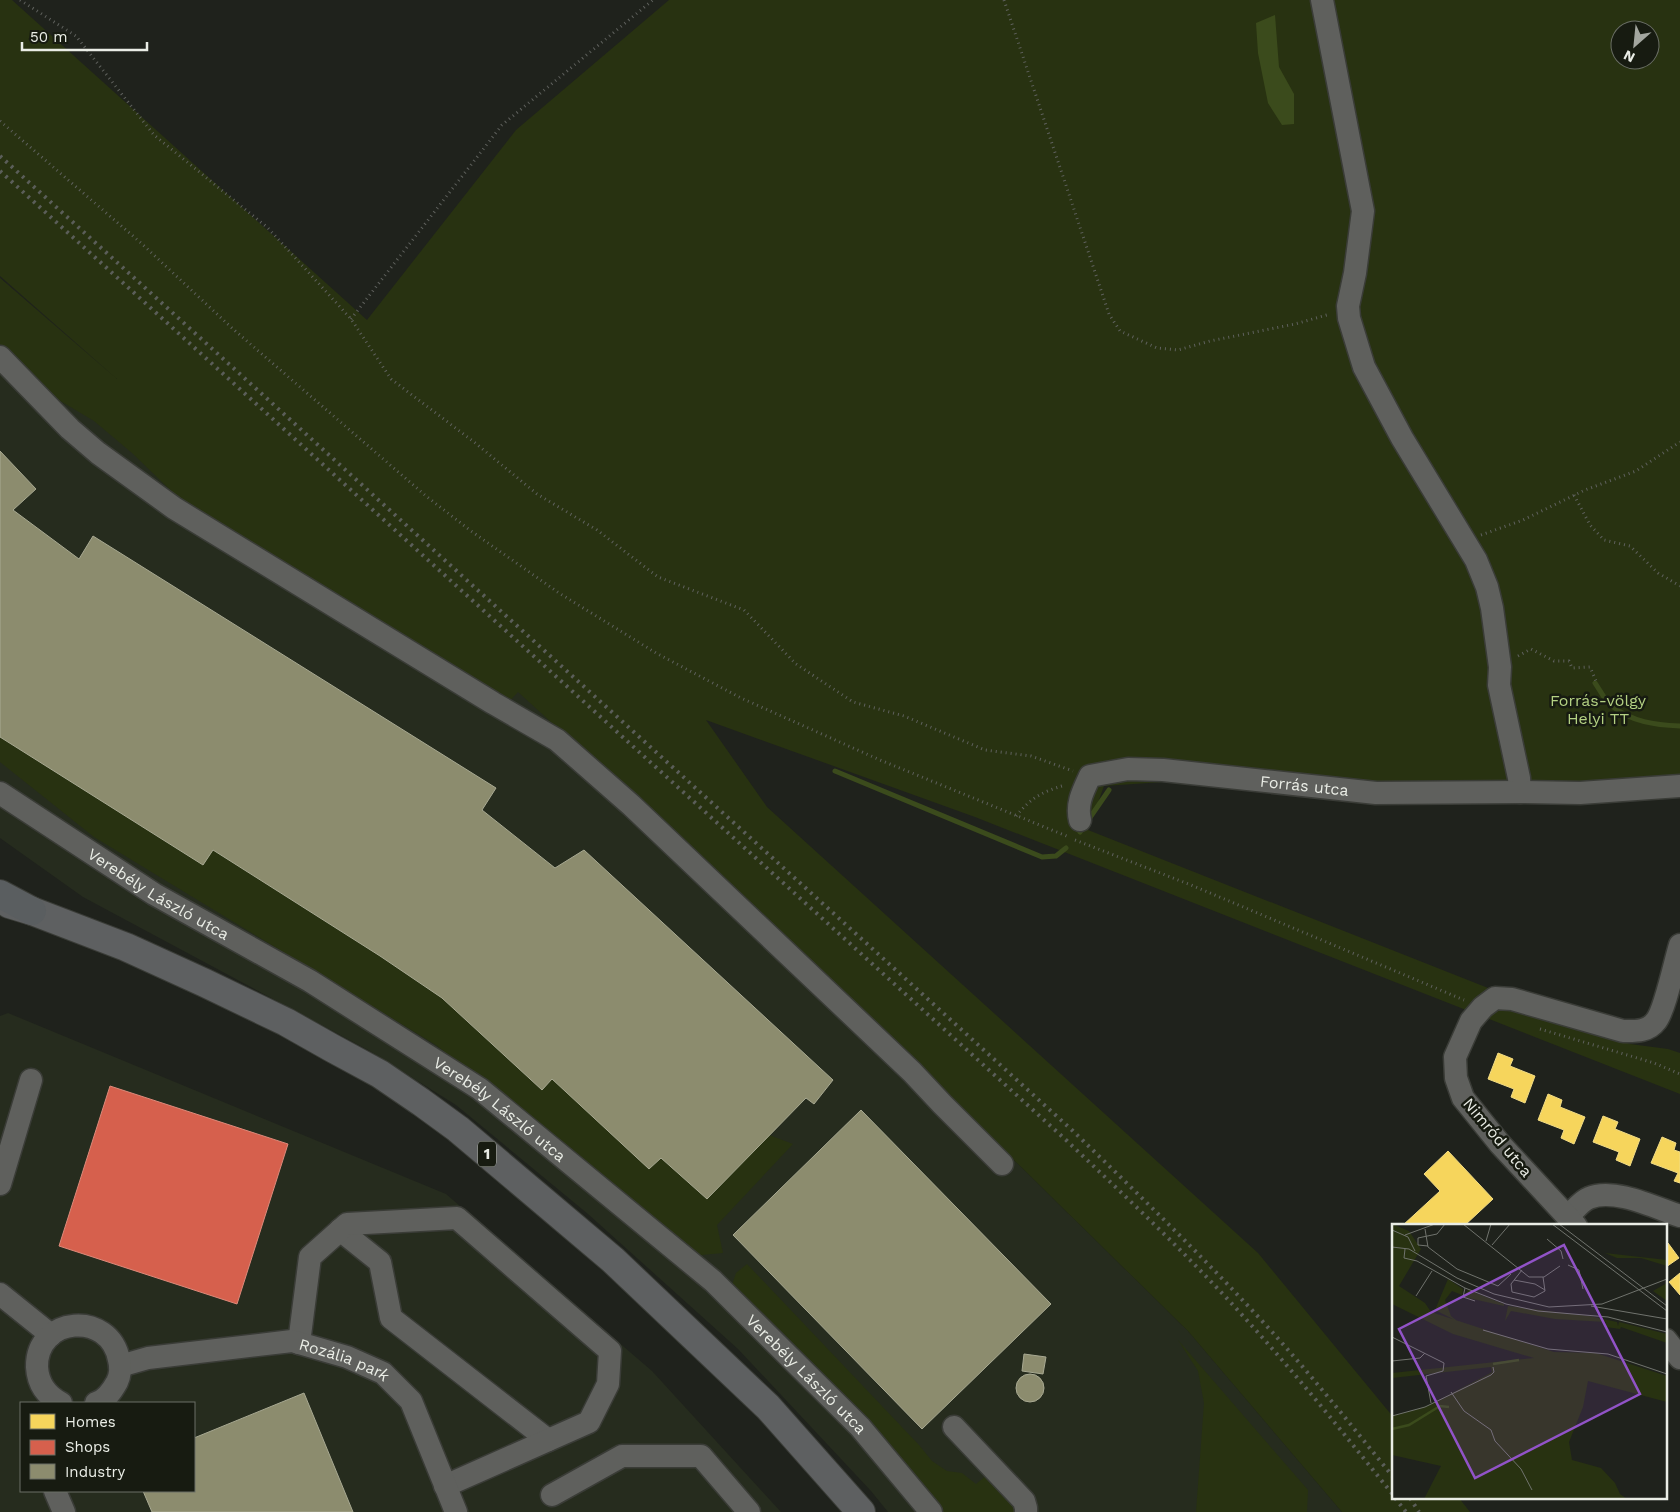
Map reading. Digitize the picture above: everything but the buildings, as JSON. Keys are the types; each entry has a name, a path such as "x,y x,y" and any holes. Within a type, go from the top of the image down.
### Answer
{"highway":[{"path":"0,894 32,911"}],"main road":[{"name":"1","path":"0,902 32,911 126,946 286,1022 380,1074 421,1102 458,1130 613,1260 768,1408 862,1512"}],"street":[{"path":"1322,0 1363,211 1355,273 1348,306 1340,316 1364,367 1402,438 1476,560 1487,587 1492,608 1500,666 1499,685 1519,778 1520,792"},
{"path":"0,357 70,429 98,453 174,508 492,703 557,740 631,805 898,1058 1002,1164"},
{"name":"Forrás utca","path":"1090,776 1128,769 1162,770 1376,793 1520,792 1580,794 1680,786"},
{"path":"1080,820 1078,811 1081,794 1090,776"},
{"name":"Verebély László utca","path":"0,793 154,894 310,981 480,1089 713,1281 860,1427 931,1512"},
{"name":"Nimród utca","path":"1572,1221 1500,1144 1463,1098 1456,1078 1455,1057 1472,1021 1483,1007 1495,998 1512,999 1623,1031 1641,1031 1656,1022 1680,945"},
{"path":"0,1184 32,1080"},
{"path":"1572,1221 1588,1198 1606,1195 1629,1198 1680,1216"},
{"path":"299,1343 310,1257 347,1224 457,1218 610,1351 608,1384 590,1422 445,1486"},
{"path":"340,1230 380,1262 392,1318 548,1440"},
{"path":"0,1294 50,1335"},
{"path":"59,1402 43,1389 37,1374 37,1360 42,1346 50,1335 62,1327 77,1324 98,1329 109,1338 118,1351 120,1366 118,1380 111,1392 100,1402"},
{"name":"Rozália park","path":"120,1366 148,1358 292,1341 347,1357 383,1373 411,1401 456,1512"},
{"path":"1668,1343 1680,1358"},
{"path":"954,1427 1024,1501 1026,1512"},
{"path":"552,1495 622,1456 701,1456 750,1512"},
{"path":"55,1492 64,1512"}],"path":[{"path":"20,0 76,36 154,135 268,228 351,319 391,379 474,442 537,494 597,530 658,578 744,610 796,664 853,702 904,716 985,750 1031,756 1090,776"},
{"path":"351,319 502,125 653,0"},
{"path":"1004,0 1109,314 1120,331 1157,348 1178,350 1210,341 1340,316"},
{"path":"0,122 141,243 240,336 426,496 471,531 559,593 656,653 741,698 880,760 1190,885 1402,975"},
{"path":"1464,541 1523,520 1574,495 1636,471 1680,442"},
{"path":"1574,495 1590,525 1604,540 1630,546 1658,573 1680,586"},
{"path":"1500,666 1531,648 1554,661 1569,661 1572,668 1590,667 1596,681"},
{"path":"1016,816 1027,802 1045,791 1090,776"}],"shaded area":[{"path":"1275,15 1279,67 1294,94 1294,124 1282,125 1268,103 1258,53 1256,23"},
{"path":"0,278 205,458 518,691 696,854 958,1105 1188,1331 1342,1512 888,1512 871,1491 738,1349 588,1214 456,1105 368,1050 83,897 0,838"},
{"path":"8,1013 446,1194 652,1371 781,1512 0,1512 0,1016"}],"green space":[{"name":"Forrás-völgy Helyi TT","path":"0,0 12,0 367,320 516,130 669,0 1680,0 1680,786 1178,781 1104,786 1088,830 1630,1044 1668,1049 1680,1053 1680,1094 975,817 706,720 767,807 1258,1253 1392,1416 1392,1500 1461,1500 1470,1512 1342,1512 1188,1331 958,1105 696,854 518,692 505,706 189,508 132,453 94,421 47,393 0,344 0,278 117,379 0,276"},
{"path":"0,737 202,864 213,850 380,956 442,998 542,1090 552,1079 653,1162 661,1158 707,1199 769,1135 793,1144 717,1225 723,1253 701,1255 678,1251 611,1185 436,1045 94,837 0,762"},
{"path":"747,1264 932,1461 947,1471 962,1473 976,1484 987,1475 1017,1507 1015,1512 928,1512 731,1288 736,1273"},
{"path":"1178,1340 1308,1490 1307,1512 1196,1512 1204,1403 1198,1371"}],"waterway":[{"path":"1595,683 1609,704 1628,716 1662,725 1680,726"},
{"path":"835,771 1042,857 1056,856 1066,848"},
{"path":"1080,832 1109,790"}],"railway":[{"path":"0,156 1073,1131 1185,1240 1269,1328 1392,1476"},
{"path":"0,171 1089,1161 1178,1248 1243,1316 1301,1382 1392,1494"},
{"path":"1397,1500 1406,1512"},
{"path":"1411,1500 1419,1512"}]}
